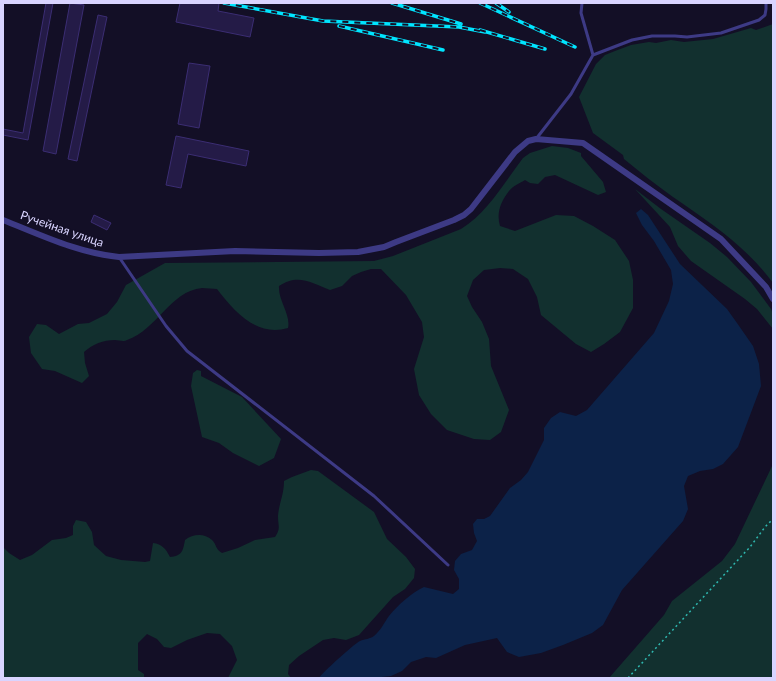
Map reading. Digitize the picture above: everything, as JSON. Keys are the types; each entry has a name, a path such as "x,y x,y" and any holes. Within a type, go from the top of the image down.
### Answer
{"street":[{"name":"Ручейная улица","path":"3,220 84,251 119,257 235,251 358,252 384,246 464,215 471,209 514,152 528,141 536,139"},
{"path":"536,139 583,143 721,239 766,286 773,299"}],"lane":[{"path":"582,3 581,13 593,55"},
{"path":"536,139 571,94 593,55 632,40 652,36 687,37 721,33 759,20 765,15 766,3"},
{"path":"119,257 166,326 187,351 374,496 448,565"}],"path":[{"path":"628,678 750,547 773,519"}],"green space":[{"path":"773,24 773,283 751,257 739,246 654,183 624,159 623,155 593,133 579,97 596,64 605,55 615,51 631,45 649,42 656,43 671,40 684,42 713,39 751,28 756,30"},
{"path":"552,146 568,148 581,153 581,156 603,182 606,192 598,195 555,175 545,177 538,184 530,183 525,180 511,189 506,195 499,212 500,226 515,231 556,215 574,216 593,226 615,240 629,261 633,280 633,308 620,332 591,352 576,344 541,315 537,297 528,279 513,269 500,268 484,270 473,280 467,296 482,322 489,339 491,366 509,410 501,432 490,440 474,439 447,430 431,414 419,395 414,369 424,337 422,322 406,295 381,269 371,269 361,272 352,276 342,286 330,290 305,280 292,280 279,286 280,297 288,318 288,328 276,330 256,326 247,320 231,306 217,289 202,288 191,291 172,303 138,335 126,341 111,340 102,342 84,352 85,363 89,376 82,383 55,371 42,369 31,353 29,337 37,324 46,325 59,334 78,324 89,323 107,314 117,302 126,285 165,263 374,261 393,256 461,229 479,215 487,206 523,158 530,153"},
{"path":"635,189 727,257 751,282 771,309 773,314 773,329 757,309 745,299 691,261 678,246 670,227"},
{"path":"197,370 201,371 201,376 242,397 281,439 274,458 259,466 233,453 219,443 202,437 191,386 193,373"},
{"path":"773,464 773,678 609,678 664,615 672,601 722,561 735,544"},
{"path":"311,470 318,471 374,512 387,539 406,557 415,569 414,578 405,589 393,597 359,635 346,640 334,638 323,640 299,656 289,665 288,674 291,678 228,678 237,660 232,646 220,634 207,633 187,640 171,648 164,647 157,639 147,634 138,643 138,670 144,674 144,678 3,678 3,547 20,560 32,555 52,540 66,538 73,535 73,526 76,520 86,522 92,532 94,545 106,556 121,560 150,561 153,543 159,544 163,547 170,557 177,555 183,550 185,540 191,536 198,535 206,536 212,540 218,550 222,553 238,548 255,540 275,537 279,529 278,516 284,481"}],"water":[{"path":"641,209 648,215 680,264 727,309 753,346 759,364 761,386 738,447 723,464 713,469 700,471 688,476 684,486 688,509 683,521 622,590 603,625 592,633 541,653 519,657 507,652 497,638 465,645 436,658 426,657 411,662 402,671 391,676 372,678 319,678 357,643 374,636 381,629 389,616 414,593 424,587 453,594 459,589 459,579 454,570 455,561 461,554 472,550 477,541 473,524 477,519 484,519 490,516 510,488 521,480 528,472 544,440 544,428 551,418 560,412 576,416 587,410 654,333 669,301 673,284 671,270 636,213"}],"building":[{"path":"46,3 53,3 28,140 3,135 3,129 23,133"},
{"path":"70,3 84,5 56,154 43,151"},
{"path":"180,3 219,3 218,11 254,18 250,37 176,22"},
{"path":"98,15 107,17 77,161 68,159"},
{"path":"189,63 210,66 199,128 178,124"},
{"path":"176,136 249,151 246,166 188,154 181,188 166,185"},
{"path":"94,215 111,223 107,230 91,222"}],"railway":[{"path":"224,3 323,21 459,27 485,32"},
{"path":"392,3 461,24"},
{"path":"480,3 575,47"},
{"path":"496,3 509,12"},
{"path":"339,26 443,50"},
{"path":"480,30 545,49"}]}
